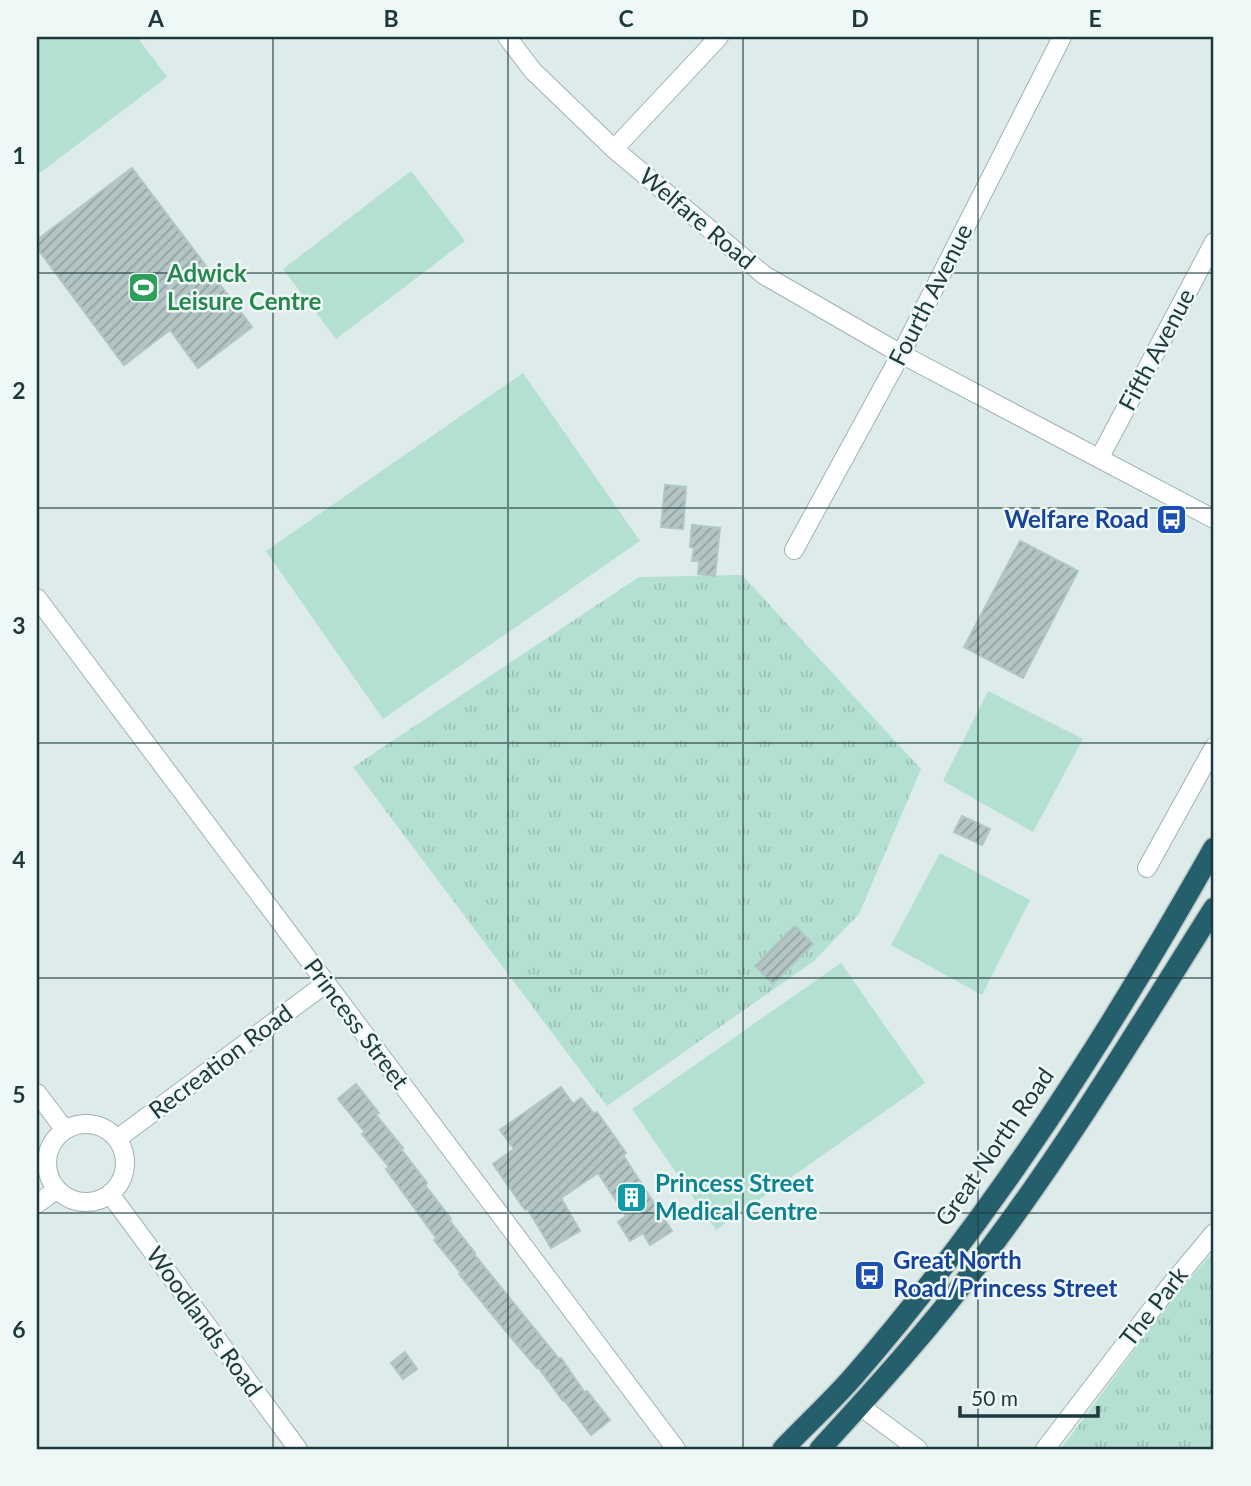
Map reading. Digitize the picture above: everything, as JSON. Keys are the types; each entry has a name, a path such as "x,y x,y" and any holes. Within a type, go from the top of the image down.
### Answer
{"highway":[{"name":"Great North Road","path":"783,1449 851,1379 890,1334 999,1192 1052,1116 1127,997 1214,848"},
{"path":"820,1449 924,1333 997,1238 1070,1132 1214,908"}],"street":[{"name":"Welfare Road","path":"508,37 533,71 614,149 764,275 901,355 1214,519"},
{"path":"614,149 719,37"},
{"name":"Fourth Avenue","path":"794,550 901,355 1062,37"},
{"name":"Fifth Avenue","path":"1100,457 1214,242"},
{"name":"Princess Street","path":"37,598 676,1449"},
{"path":"1147,868 1214,747"},
{"name":"Recreation Road","path":"117,1139 325,984"},
{"path":"37,1093 65,1129"},
{"path":"87,1124 101,1126 117,1139 125,1158 125,1171 119,1184 104,1199 87,1203 74,1201 56,1190 49,1178 47,1157 51,1144 65,1129 87,1124"},
{"path":"37,1204 56,1190"},
{"name":"Woodlands Road","path":"110,1194 298,1449"},
{"name":"The Park","path":"1045,1449 1169,1287 1214,1233"},
{"path":"860,1406 918,1449"}],"green space":[{"path":"37,37 137,37 167,77 37,175"},
{"path":"411,171 465,241 336,339 283,269"},
{"path":"523,373 640,541 383,719 266,551"},
{"path":"742,575 921,769 859,914 814,961 607,1106 353,767 639,577"},
{"path":"988,691 1083,739 1033,832 943,781"},
{"path":"940,853 1030,900 982,995 891,945"},
{"path":"841,963 925,1083 716,1230 632,1109"},
{"path":"1214,1251 1214,1449 1061,1449 1166,1307"}],"building":[{"name":"Adwick Leisure Centre","path":"132,168 252,327 198,368 170,330 124,365 37,248 37,240"},
{"path":"665,485 686,487 683,529 661,527"},
{"path":"692,525 720,528 715,576 698,574 699,561 692,561"},
{"path":"1020,541 1078,571 1023,678 964,647"},
{"path":"962,816 990,829 982,845 954,832"},
{"path":"795,926 813,944 773,984 755,966"},
{"path":"356,1084 379,1113 376,1115 403,1148 401,1149 427,1183 425,1185 474,1254 559,1359 561,1358 585,1393 587,1391 610,1420 591,1435 538,1367 459,1274 461,1273 434,1240 436,1238 386,1169 389,1167 362,1134 365,1132 338,1099"},
{"path":"561,1087 573,1104 581,1098 594,1114 597,1112 626,1153 623,1155 672,1231 650,1245 643,1233 630,1241 618,1222 626,1216 598,1173 561,1198 580,1231 551,1248 527,1208 525,1210 493,1164 514,1149 500,1130"},
{"path":"405,1352 417,1369 403,1379 391,1363"}],"place":[{"name":"Adwick Leisure Centre","path":"144,288"},
{"name":"Welfare Road","path":"1172,520"},
{"name":"Princess Street Medical Centre","path":"632,1198"},
{"name":"Great North Road/Princess Street","path":"870,1275"}]}
